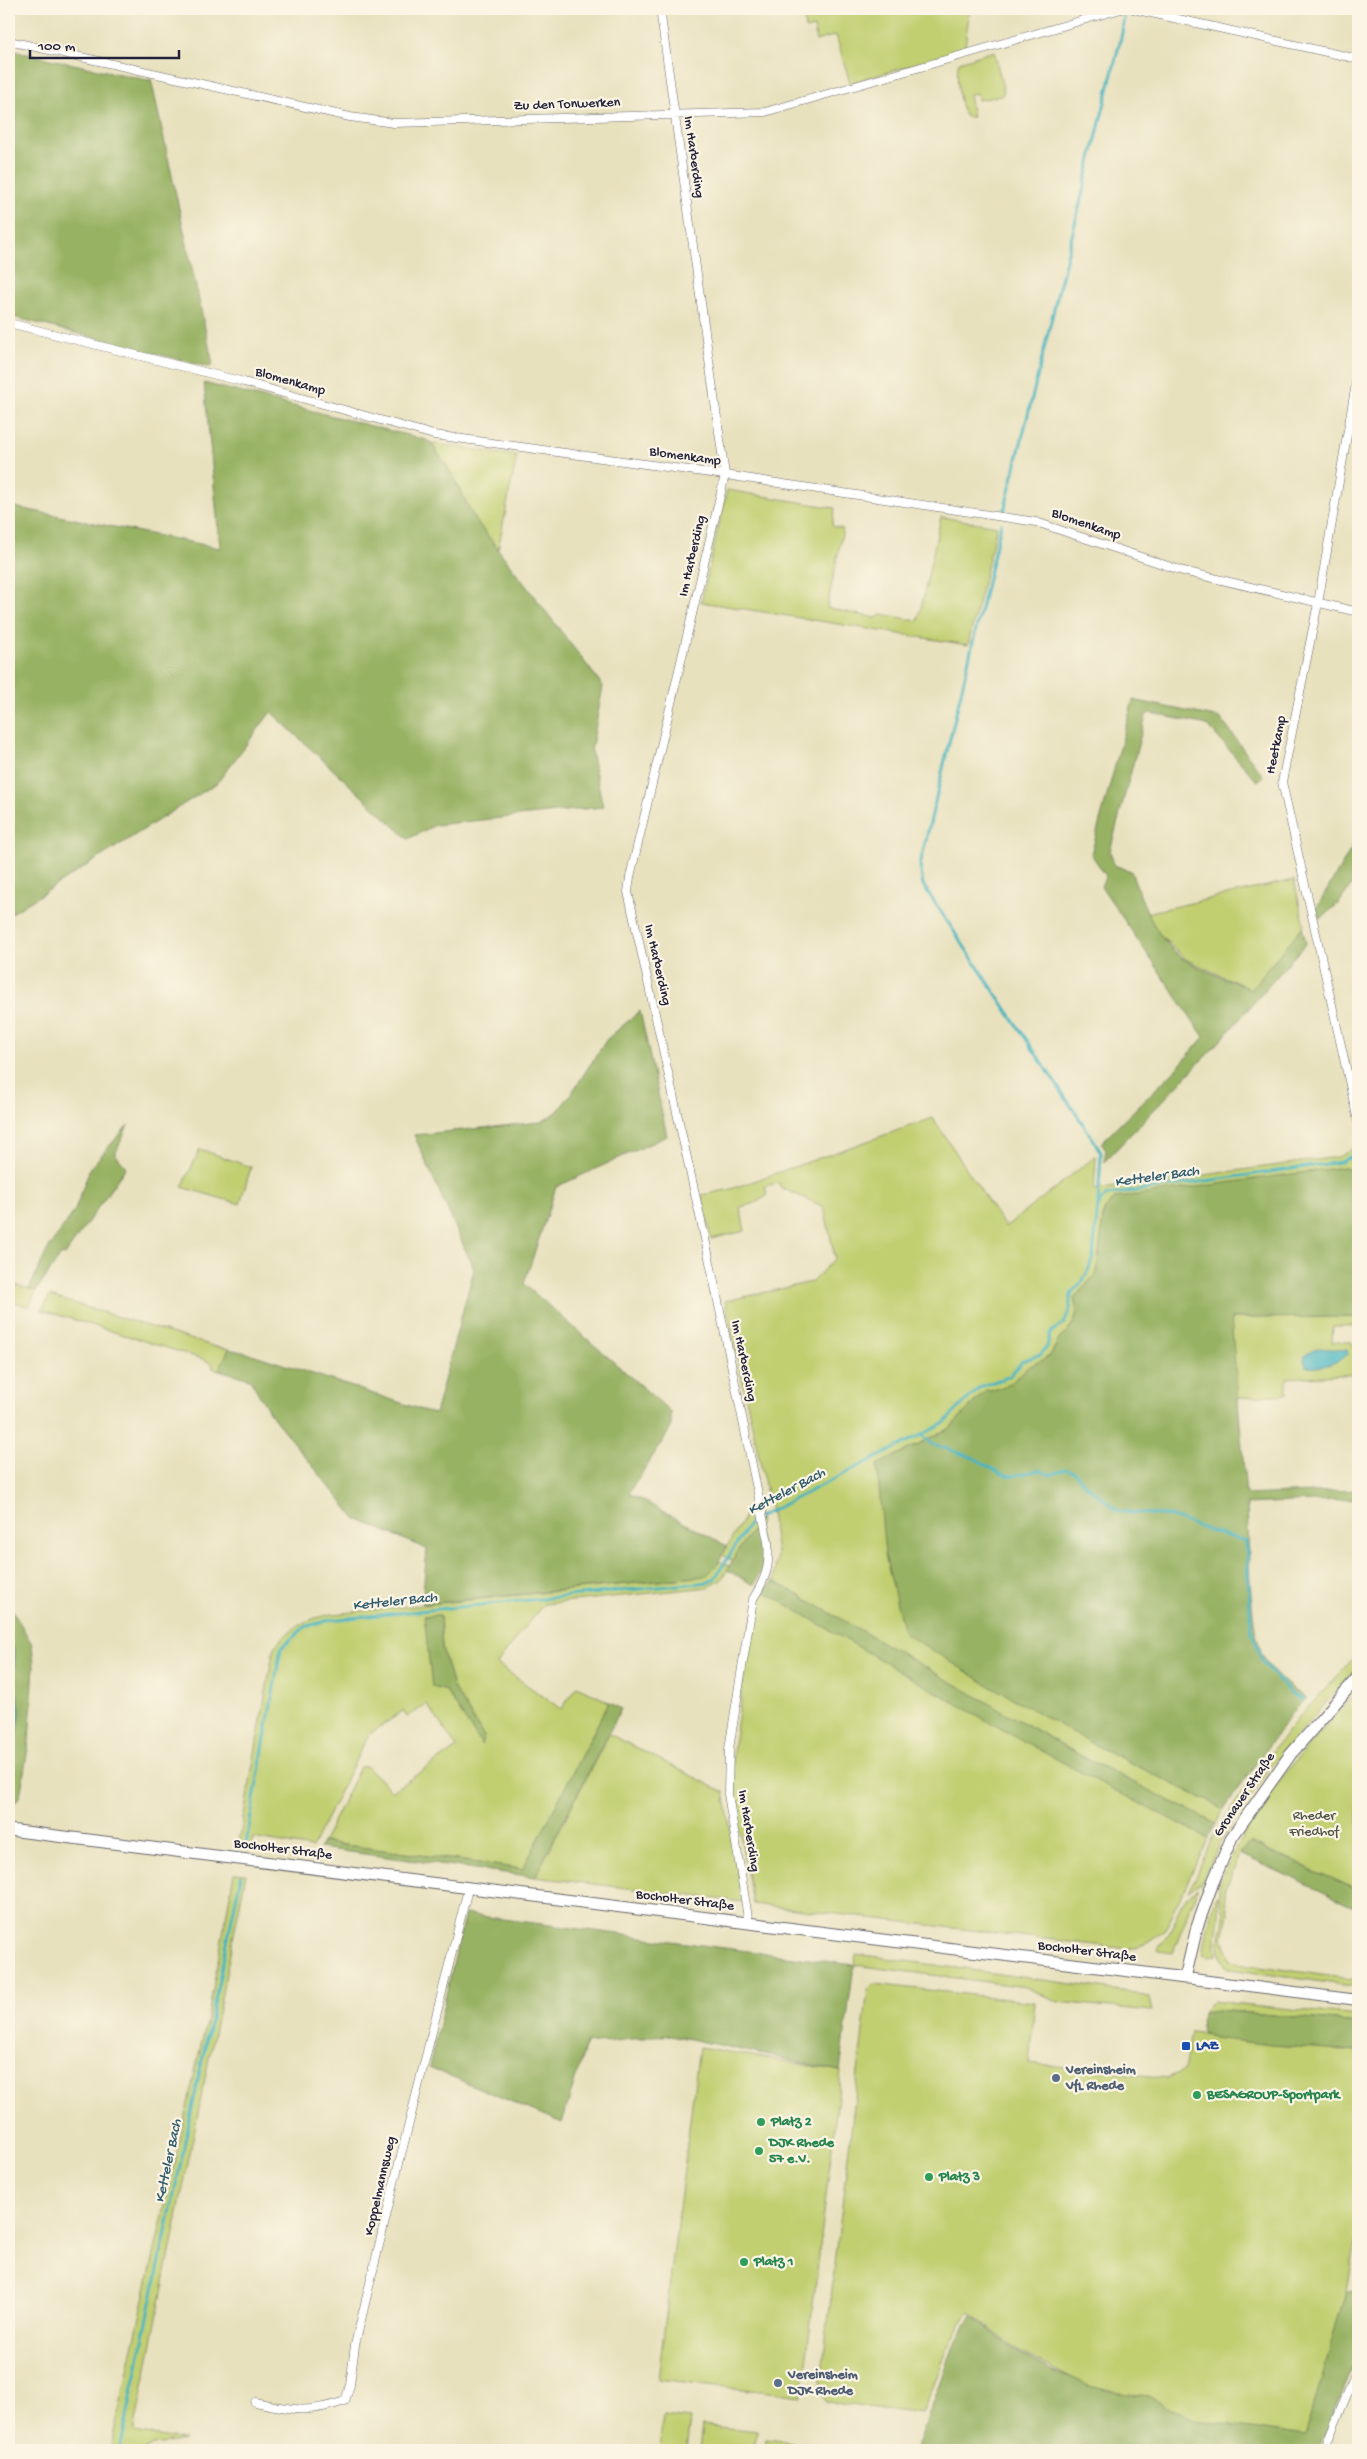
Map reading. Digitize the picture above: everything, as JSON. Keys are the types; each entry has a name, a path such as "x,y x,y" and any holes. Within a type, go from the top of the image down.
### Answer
{"main road":[{"name":"Gronauer Straße","path":"1185,1978 1197,1927 1212,1882 1232,1837 1290,1755 1358,1677"},
{"name":"Bocholter Straße","path":"9,1830 1185,1978"}],"street":[{"name":"Im Harberding","path":"660,9 725,475 628,892 707,1248 761,1508 770,1562 764,1581 753,1599 729,1750 728,1794 749,1924"},
{"name":"Zu den Tonwerken","path":"9,41 350,117 394,123 765,112 1121,9"},
{"path":"1133,9 1358,58"},
{"name":"Blomenkamp","path":"9,323 244,382 434,435 725,475 1036,522 1183,571 1358,612"},
{"name":"Heetkamp","path":"1358,372 1318,603 1282,782 1358,1121"},
{"name":"Koppelmannsweg","path":"255,2402 297,2411 321,2409 345,2401 350,2385 356,2344 398,2167 468,1889"},
{"name":"Bocholter Straße","path":"1185,1978 1358,2000"},
{"path":"1324,2450 1358,2368"}],"green space":[{"path":"803,9 949,9 969,13 965,47 957,49 958,52 850,83 836,35 816,41 814,27 805,29"},
{"path":"9,50 147,80 151,79 213,365 209,367 9,316"},
{"path":"994,51 1004,92 1001,96 978,100 977,93 969,95 973,117 966,117 961,106 958,90 957,74 959,62"},
{"path":"204,383 426,440 431,443 452,474 474,518 603,686 591,751 603,807 435,825 408,839 271,712 217,783 9,915 9,506 220,548"},
{"path":"431,443 517,456 498,549 474,518 452,474"},
{"path":"727,490 835,508 832,526 843,529 827,608 876,618 882,614 918,621 941,517 997,526 968,645 701,602"},
{"path":"1133,700 1220,718 1264,777 1257,781 1207,725 1150,713 1146,715 1110,851 1114,865 1131,871 1140,896 1159,932 1176,953 1187,961 1251,989 1302,927 1306,943 1224,1037 1104,1162 1106,1150 1101,1143 1179,1066 1204,1037 1101,886 1106,876 1091,854"},
{"path":"1358,837 1358,876 1339,903 1320,919 1316,909"},
{"path":"1294,880 1304,925 1251,989 1187,960 1160,935 1146,913"},
{"path":"640,1011 667,1136 556,1187 524,1284 671,1412 671,1428 629,1493 727,1546 717,1565 706,1576 422,1604 427,1549 356,1519 271,1415 250,1379 219,1370 229,1349 255,1355 435,1414 474,1269 414,1135 541,1122 557,1112 607,1039"},
{"path":"933,1118 1005,1227 1096,1156 1094,1190 1338,1157 1356,1147 1358,1174 1104,1210 1097,1273 1074,1298 1077,1311 1075,1320 1066,1334 1060,1338 1050,1356 1028,1367 1010,1384 991,1391 986,1390 949,1429 877,1465 1099,1747 1224,1809 1216,1824 1083,1757 774,1581 777,1554 771,1512 725,1301 812,1282 835,1258 824,1207 780,1187 779,1183 765,1186 767,1196 753,1204 740,1207 745,1231 711,1239 702,1195 731,1189"},
{"path":"128,1125 115,1154 126,1167 65,1255 62,1254 36,1291 29,1289 48,1249 75,1210 90,1168"},
{"path":"200,1149 251,1167 240,1204 182,1187"},
{"path":"1344,1167 1358,1174 1358,1317 1231,1318 1246,1495 1358,1490 1358,1499 1247,1504 1250,1584 1259,1644 1264,1658 1277,1675 1306,1698 1293,1711 1224,1809 1099,1747 980,1680 904,1633 885,1555 877,1465 949,1429 986,1390 991,1391 1010,1384 1028,1367 1050,1356 1060,1338 1066,1334 1075,1320 1077,1311 1074,1298 1097,1273 1104,1210 1115,1198"},
{"path":"9,1283 36,1291 29,1307 9,1300"},
{"path":"50,1296 213,1346 229,1349 219,1370 212,1368 213,1364 203,1359 42,1310"},
{"path":"1358,1317 1358,1326 1333,1326 1332,1342 1352,1342 1352,1347 1358,1347 1358,1374 1287,1378 1287,1394 1237,1398 1230,1318"},
{"path":"757,1510 760,1523 744,1541 733,1561 722,1555 747,1512"},
{"path":"757,1525 764,1561 754,1585 727,1570 744,1541"},
{"path":"719,1561 730,1566 721,1580 709,1587 544,1604 497,1664 561,1709 577,1686 609,1702 523,1869 323,1842 360,1767 366,1766 392,1791 457,1748 427,1704 407,1717 403,1711 368,1735 312,1848 253,1838 250,1850 238,1848 274,1647 287,1634 300,1625 315,1618 333,1614 697,1577 717,1565","holes":["440,1615 442,1648 453,1687 484,1737 482,1744 446,1691 424,1616"]},
{"path":"774,1581 1083,1757 1216,1824 1208,1838 1039,1750 928,1688 764,1591"},
{"path":"764,1591 1090,1777 1208,1838 1165,1930 1137,1949 1120,1948 753,1904 733,1796 732,1760 751,1625"},
{"path":"9,1604 32,1644 34,1666 29,1742 20,1796 9,1810 9,1753 18,1724 17,1695 12,1681 15,1655 13,1648 9,1645"},
{"path":"440,1615 442,1648 453,1687 484,1737 482,1745 446,1691 432,1687 424,1616"},
{"path":"1358,1654 1358,1666 1272,1765 1227,1831 1201,1882 1188,1891 1196,1877 1211,1840 1256,1772 1299,1717"},
{"name":"Rheder Friedhof","path":"1358,1690 1358,1890 1249,1842 1240,1854 1225,1891 1228,1913 1223,1938 1231,1960 1237,1963 1358,1980 1358,1987 1229,1969 1224,1963 1219,1950 1224,1915 1219,1892 1222,1878 1239,1843 1268,1796 1303,1752"},
{"path":"609,1702 621,1709 535,1877 320,1848 323,1842 523,1869"},
{"path":"609,1734 724,1792 743,1902 535,1877"},
{"path":"1249,1842 1358,1890 1358,1908 1240,1854"},
{"path":"234,1873 246,1874 134,2432 184,2440 154,2445 144,2450 110,2450 209,2010"},
{"path":"1198,1888 1173,1953 1159,1951 1158,1949 1170,1932 1185,1898"},
{"path":"1217,1894 1219,1918 1216,1939 1217,1954 1209,1956 1203,1954"},
{"path":"465,1914 854,1965 840,2071 671,2035 586,2044 562,2123 429,2067"},
{"path":"856,1954 1136,1993 1149,1998 1152,2011 1057,2002 1026,1987 854,1965"},
{"path":"874,1984 1035,2002 1029,2063 1168,2078 1184,2070 1191,2032 1358,2051 1358,2229 1347,2291 1311,2442 1195,2423 1090,2388 1018,2351 969,2312 952,2338 922,2414 826,2402 820,2389 868,1989"},
{"path":"1212,2001 1358,2016 1358,2023 1218,2010 1203,2012"},
{"path":"1218,2010 1358,2023 1358,2051 1271,2045 1214,2038 1202,2032 1200,2020 1203,2012"},
{"name":"DJK Rhede 57 e.V.","path":"699,2047 841,2071 802,2396 658,2379"},
{"path":"1347,2291 1358,2292 1358,2356 1318,2450 916,2450 956,2340 972,2316 1017,2352 1050,2370 1089,2386 1119,2393 1149,2396 1196,2420 1305,2436"},
{"path":"663,2416 690,2419 686,2450 659,2450"},
{"path":"702,2425 757,2431 754,2450 699,2450"},
{"path":"766,2439 793,2442 792,2450 765,2450"}],"water":[{"path":"1318,1348 1347,1350 1348,1354 1329,1365 1307,1367 1304,1361 1305,1355"},
{"path":"9,1645 15,1657 13,1682 20,1717 9,1753"}],"waterway":[{"path":"1004,512 1122,33 1124,15"},
{"path":"1001,524 920,865 923,885 1101,1153 1098,1204"},
{"name":"Ketteler Bach","path":"246,1844 281,1648 305,1627 329,1620 709,1582 715,1578 751,1521 943,1424 980,1387 1010,1376 1022,1361 1041,1354 1047,1347 1050,1333 1064,1323 1070,1309 1072,1292 1082,1282 1088,1271 1093,1257 1098,1204 1107,1195 1341,1162 1358,1152"},
{"path":"1350,1159 1358,1176"},
{"path":"922,1435 932,1444 974,1458 1002,1474 1013,1476 1039,1470 1050,1475 1066,1469 1074,1472 1084,1483 1118,1511 1170,1516 1212,1532 1246,1541 1251,1628 1262,1661 1292,1695 1302,1699"},
{"name":"Ketteler Bach","path":"120,2450 241,1876"}],"place":[{"name":"LAZ","path":"1186,2046"},
{"name":"Vereinsheim VfL Rhede","path":"1056,2078"},
{"name":"BESAGROUP-Sportpark","path":"1197,2095"},
{"name":"Platz 2","path":"761,2122"},
{"name":"DJK Rhede 57 e.V.","path":"759,2151"},
{"name":"Platz 3","path":"929,2177"},
{"name":"Platz 1","path":"744,2262"},
{"name":"Vereinsheim DJK Rhede","path":"778,2383"}]}
